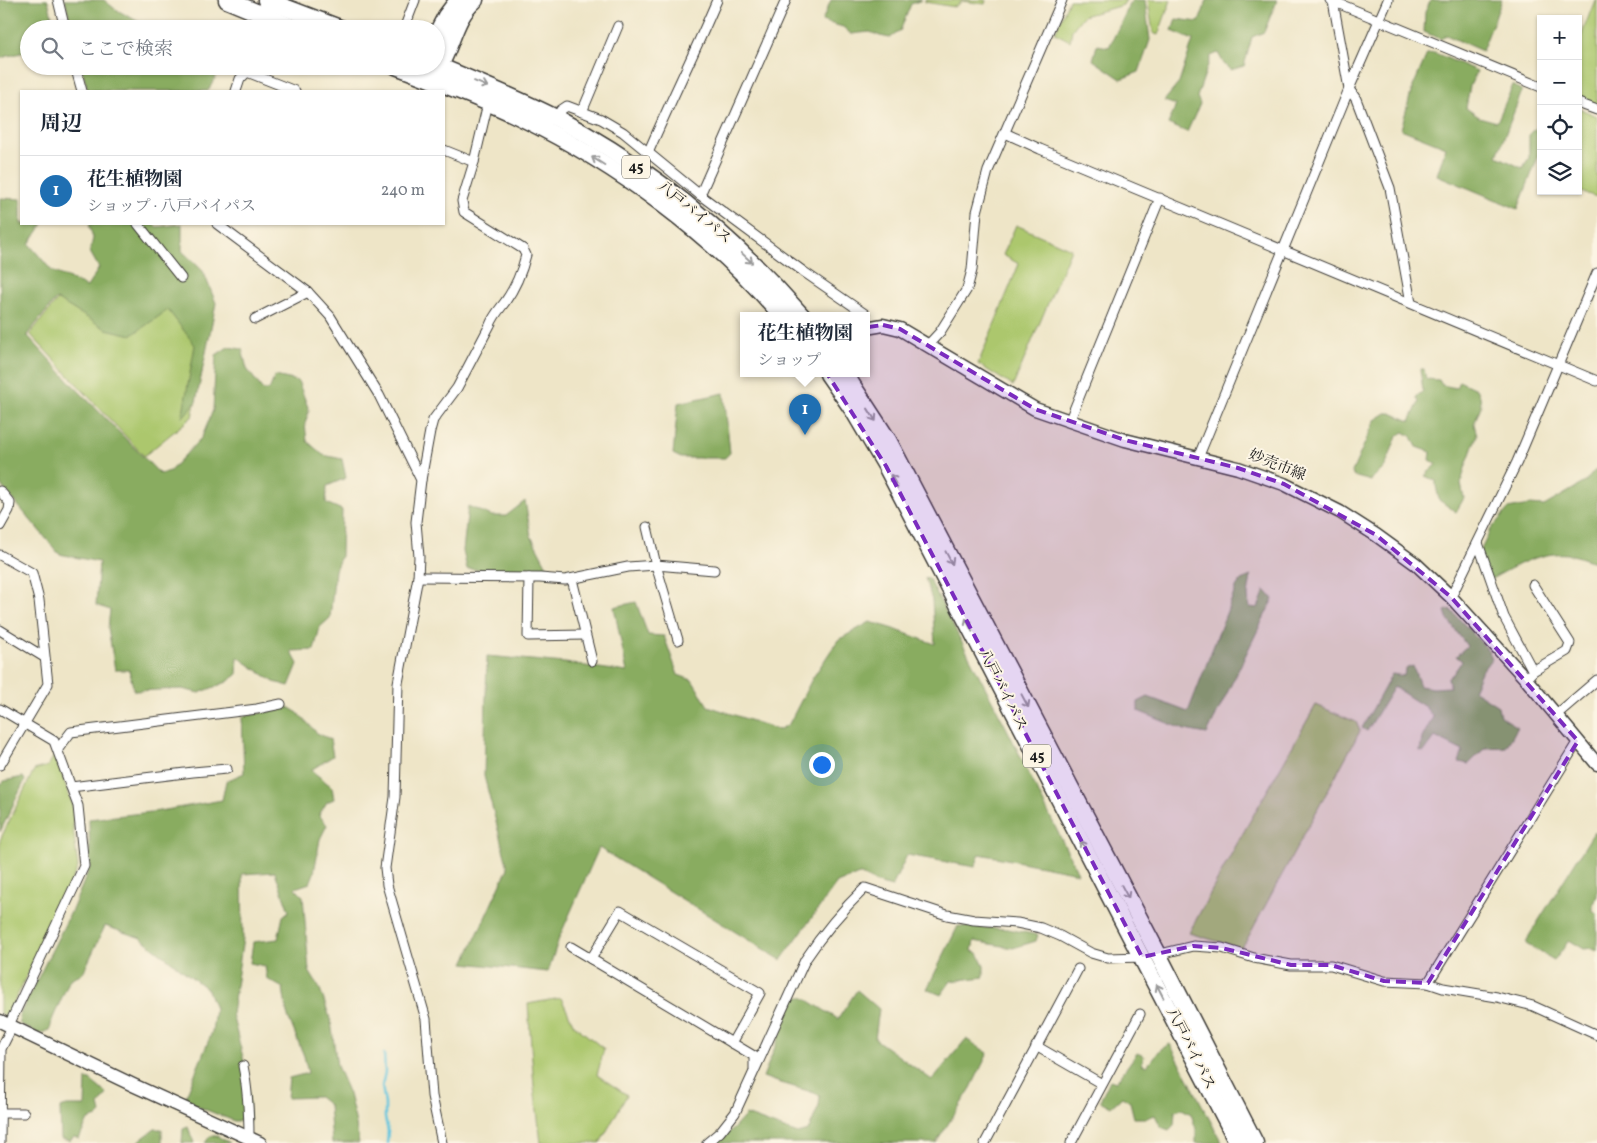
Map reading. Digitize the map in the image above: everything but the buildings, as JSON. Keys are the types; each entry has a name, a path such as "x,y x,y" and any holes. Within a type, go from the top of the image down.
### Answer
{"highway":[{"path":"227,0 275,20"},
{"path":"266,0 318,20"},
{"path":"444,20 458,0"},
{"path":"445,45 459,20 475,0"},
{"name":"八戸バイパス","path":"445,73 492,88 556,118 632,164 676,195 724,236 758,268 798,312"},
{"name":"八戸バイパス","path":"442,75 488,103 559,137 655,198 715,248 744,275 778,312"},
{"name":"八戸バイパス","path":"830,377 853,410 886,466 996,679 1255,1143"},
{"name":"八戸バイパス","path":"848,377 888,440 1150,956 1238,1143"}],"main road":[{"name":"妙売市線","path":"870,323 900,329 1035,409 1125,440 1238,468 1284,484 1340,512 1416,564 1451,597 1530,675 1556,715 1597,764"},
{"path":"7,1024 254,1140"}],"street":[{"path":"58,0 63,20"},
{"path":"407,20 415,0"},
{"path":"648,153 717,0"},
{"path":"700,195 786,0"},
{"path":"927,346 940,332 967,289 972,270 977,212 988,171 1062,0"},
{"path":"1198,458 1349,89 1388,0"},
{"path":"1331,1 1537,85"},
{"path":"1331,1 1349,89 1356,99 1390,188 1411,303"},
{"path":"582,112 618,26"},
{"path":"78,75 82,90"},
{"path":"236,90 240,79 244,75"},
{"path":"255,75 293,90"},
{"path":"442,1143 432,1096 426,1019 387,885 385,868 395,797 398,683 418,577 419,557 416,522 430,431 433,420 457,388 493,316 506,301 522,270 526,254 523,249 464,212 462,201 474,162 488,103"},
{"path":"1582,104 1597,110"},
{"path":"556,118 561,110 567,106 601,119 623,132 700,195 804,272 862,312"},
{"path":"1005,133 1040,150 1160,198 1597,381"},
{"path":"445,150 474,162"},
{"path":"1070,422 1160,198"},
{"path":"139,225 181,278"},
{"path":"218,225 308,292 330,316 379,395 422,480"},
{"path":"1451,597 1517,462 1597,273"},
{"path":"255,319 308,292"},
{"path":"0,491 10,503 9,510 0,526"},
{"path":"648,527 656,565 678,640"},
{"path":"1478,543 1504,617 1530,675 1567,651 1570,643 1533,585"},
{"path":"0,554 32,573 39,600 48,684 0,765"},
{"path":"418,577 564,580 628,568 656,565 714,570"},
{"path":"529,578 528,636 585,635"},
{"path":"572,579 592,661"},
{"path":"0,630 44,657"},
{"path":"1556,715 1597,680"},
{"path":"58,749 71,732 257,709 281,704"},
{"path":"0,709 54,741 78,806 84,866 7,1024 1,1049 0,1143"},
{"path":"1428,983 1578,741"},
{"path":"71,787 227,769"},
{"path":"707,1143 720,1132 736,1113 806,960 819,939 833,921 865,888 947,915 974,920 1017,922 1041,928 1091,953 1108,958 1150,956 1192,946 1222,948 1254,958 1291,964 1331,965 1384,981 1428,983 1443,988 1497,997 1533,1006 1597,1036"},
{"path":"591,959 620,911 760,994 732,1043"},
{"path":"571,947 754,1056 754,1072"},
{"path":"984,1143 1078,969"},
{"path":"1071,1143 1140,1014"},
{"path":"1036,1046 1102,1084"},
{"path":"243,1066 254,1140"},
{"path":"1,1113 24,1113"}],"highlighted area":[{"path":"883,325 900,329 1035,409 1125,440 1238,468 1284,484 1376,535 1451,597 1578,741 1428,983 1384,981 1331,965 1291,965 1222,948 1193,946 1142,957 886,466 819,361 868,327"}],"green space":[{"path":"0,0 48,0 53,20 20,20 20,53 0,58"},
{"path":"65,0 104,0 115,9 135,20 70,20"},
{"path":"831,0 922,0 911,4 900,31 890,38 870,32 851,34 843,27 822,21"},
{"path":"925,0 986,0 985,4 962,1 955,7 925,2"},
{"path":"1069,0 1126,0 1123,5 1083,16 1072,30 1070,41 1055,33"},
{"path":"1132,0 1145,0 1150,40 1139,72 1121,79 1093,60 1097,45 1109,47"},
{"path":"1148,0 1171,0 1158,35 1153,33"},
{"path":"1207,0 1277,0 1264,32 1252,37 1244,66 1231,70 1224,64 1218,53 1211,56 1197,97 1200,104 1187,132 1168,124 1176,105 1164,101 1179,83 1193,40 1172,31 1176,19 1199,22"},
{"path":"1431,0 1502,0 1482,51 1446,35 1441,39 1424,32 1425,12"},
{"path":"1595,0 1597,0 1597,104 1582,98 1582,34"},
{"path":"1435,53 1477,71 1470,86 1466,108 1479,117 1497,122 1513,85 1522,91 1497,156 1522,168 1529,158 1529,135 1537,127 1537,159 1518,209 1437,175 1446,147 1401,129 1412,89 1427,54"},
{"path":"84,75 217,75 209,90 88,90"},
{"path":"1582,110 1597,116 1597,197 1582,192"},
{"path":"0,198 20,199 20,225 42,225 29,244 52,271 87,287 99,268 90,252 93,238 89,225 155,225 157,227 182,225 182,251 203,271 216,303 196,402 182,418 195,345 168,310 132,335 106,329 56,299 27,335 160,474 170,471 202,437 213,410 216,355 228,347 242,349 247,369 263,390 269,390 275,376 298,381 309,410 305,424 307,441 323,455 342,459 346,478 327,486 326,503 342,510 341,556 335,570 330,618 320,627 314,650 291,651 298,664 289,686 274,682 238,657 237,675 227,682 199,693 182,689 134,691 129,670 115,670 108,628 110,610 96,605 99,562 59,554 0,484"},
{"path":"1016,225 1071,249 1013,386 978,364 1019,264 1003,255"},
{"path":"167,278 207,332 202,372 192,417 144,456 30,334 62,294"},
{"path":"1420,369 1424,369 1426,379 1439,380 1442,385 1456,388 1459,381 1476,389 1480,396 1481,406 1474,424 1477,435 1461,484 1464,498 1456,512 1439,500 1436,481 1425,476 1437,464 1430,460 1431,452 1417,447 1412,437 1404,432 1395,440 1385,466 1371,481 1353,476 1352,472 1375,420 1386,413 1391,413 1410,421 1419,402 1416,397 1423,391"},
{"path":"724,393 730,453 725,458 681,458 673,454 678,403"},
{"path":"1597,468 1597,562 1567,554 1545,555 1525,562 1486,582 1475,562 1491,529 1508,509 1529,505 1544,506 1585,482"},
{"path":"525,501 531,536 550,572 467,569 463,551 468,506 492,516 506,516"},
{"path":"1251,576 1248,595 1249,607 1258,608 1265,590 1273,599 1207,734 1185,730 1138,711 1138,702 1148,697 1188,712 1236,588 1241,580"},
{"path":"925,578 929,579 1007,729 1078,873 980,854 975,867 907,855 892,887 877,883 859,874 837,883 781,960 599,848 559,938 548,972 464,963 508,868 484,776 487,656 565,663 627,672 614,607 636,602 648,635 664,636 678,675 692,680 708,706 779,730 789,724 812,679 838,640 870,622 935,644 932,600"},
{"path":"1450,609 1488,650 1492,658 1481,672 1473,690 1498,706 1500,716 1518,727 1506,747 1485,748 1469,764 1459,762 1463,751 1435,737 1424,752 1420,751 1422,738 1433,717 1425,707 1394,687 1367,731 1362,728 1392,674 1404,676 1405,669 1413,666 1420,686 1432,688 1450,687 1448,678 1462,661 1456,656 1467,646 1448,620 1445,611"},
{"path":"1316,705 1356,722 1360,731 1245,943 1240,948 1189,933 1234,849"},
{"path":"288,707 298,713 317,733 330,739 333,756 311,770 332,787 334,799 327,802 319,815 327,825 320,839 314,873 310,883 295,888 303,896 309,971 320,989 331,1021 337,1066 349,1094 359,1143 332,1143 329,1105 319,1097 287,1098 289,1078 308,1073 304,1056 287,1014 283,988 267,979 265,966 250,963 253,942 278,939 283,916 289,911 275,872 242,874 243,938 232,1014 248,1077 250,1121 234,1121 184,1101 212,1032 215,1009 208,990 141,938 105,926 83,973 70,979 52,1020 50,1030 38,1034 20,1024 19,1017 72,910 90,867 89,819 160,811 222,800 226,781 244,773 242,717"},
{"path":"55,754 73,807 73,828 78,867 7,1017 0,1013 0,840 34,770 48,766"},
{"path":"23,777 25,780 0,832 0,786 4,781"},
{"path":"1594,832 1597,836 1597,896 1593,903 1593,911 1597,913 1597,951 1593,948 1584,949 1569,940 1554,960 1526,944 1529,936"},
{"path":"958,926 1008,929 1038,935 1036,941 1013,948 974,941 972,951 978,953 984,965 984,977 951,981 941,995 927,989"},
{"path":"857,990 879,1009 875,1039 932,1080 966,1039 988,1053 971,1088 936,1143 716,1143 746,1115 798,1134 808,1131 819,1106 820,1095 763,1077 795,997 803,997 838,1019"},
{"path":"561,998 574,1025 604,1049 597,1075 627,1095 600,1143 541,1143 534,1087 528,1004"},
{"path":"1170,1044 1222,1143 1196,1143 1196,1129 1191,1114 1182,1109 1175,1111 1174,1125 1169,1130 1161,1127 1155,1115 1147,1118 1134,1118 1130,1102 1122,1097 1111,1107 1100,1101 1110,1080 1116,1082 1137,1053 1144,1056 1142,1064 1147,1066 1161,1049"},
{"path":"86,1079 90,1080 107,1094 99,1105 101,1113 97,1117 88,1120 79,1139 74,1137 70,1141 61,1139 60,1108 85,1106"},
{"path":"188,1127 194,1143 182,1143 183,1129"},
{"path":"155,1129 162,1129 162,1143 136,1143"},
{"path":"210,1136 217,1136 230,1143 205,1143"}],"waterway":[{"path":"384,1054 385,1072 382,1086 388,1131 387,1143"}],"place":[{"name":"花生植物園","path":"805,435"}]}
